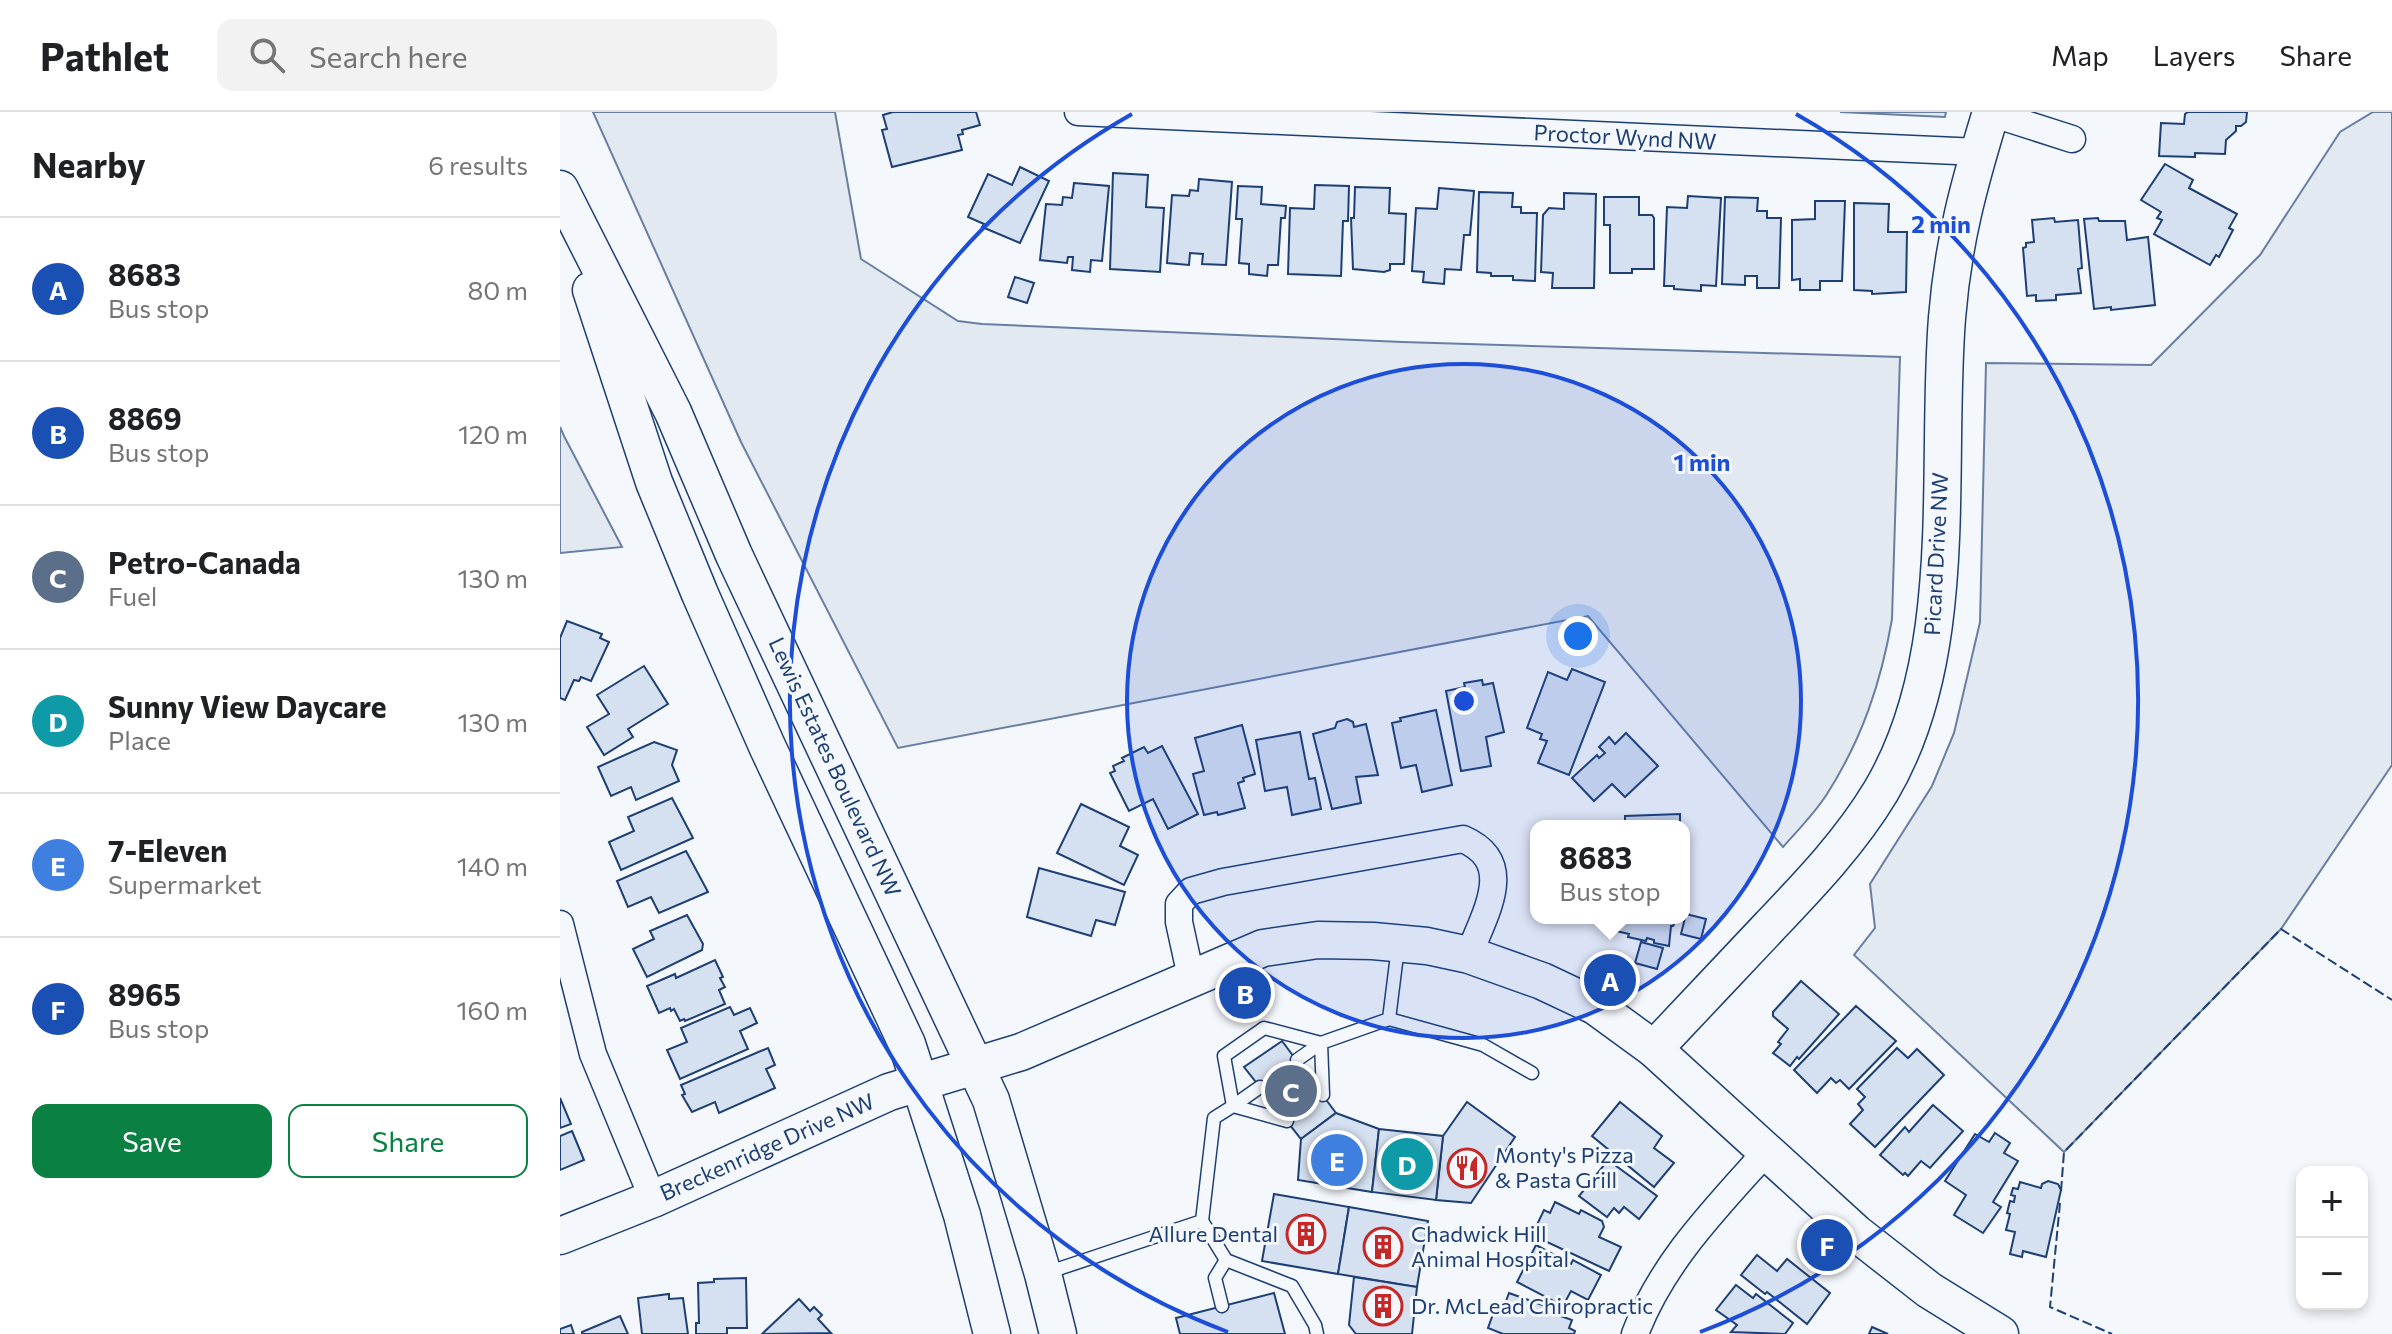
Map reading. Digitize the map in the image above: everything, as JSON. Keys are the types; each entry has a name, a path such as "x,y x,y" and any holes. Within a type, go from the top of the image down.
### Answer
{"street":[{"name":"Proctor Wynd NW","path":"1078,112 1979,152"},
{"name":"Picard Drive NW","path":"1654,1049 1837,853 1882,789 1914,720 1934,631 1944,377 1951,275 1963,205 1991,112 2072,139"},
{"name":"Lewis Estates Boulevard NW","path":"566,202 673,412 734,555 991,1100 1058,1334"},
{"name":"Lewis Estates Boulevard NW","path":"566,202 575,242 654,482 767,746 907,1044 962,1215 992,1334"},
{"path":"1191,977 1179,922 1179,904 1191,891 1223,882 1463,839 1479,846 1495,875 1469,955"},
{"path":"560,924 593,1054 653,1199"},
{"name":"Breckenridge Drive NW","path":"560,1236 653,1199 889,1092 1021,1052 1263,948 1318,940 1398,943 1469,955 1542,981 1595,1006 1654,1049 1856,1233 1929,1290 2000,1334"},
{"path":"1635,1334 1667,1271 1702,1224 1767,1151"}],"lane":[{"path":"1389,1019 1398,943"},
{"path":"1297,1060 1321,1043 1389,1019 1483,1045 1532,1073"},
{"path":"1233,1106 1224,1056 1264,1028 1321,1043"},
{"path":"1321,1043 1323,1095"},
{"path":"1260,1087 1214,1118 1202,1221 1226,1260 1292,1286 1317,1334"},
{"path":"1233,1106 1287,1121"},
{"path":"1043,1274 1202,1221"},
{"path":"1222,1306 1215,1278 1226,1260"}],"shaded area":[{"path":"593,112 835,112 861,259 958,321 1402,342 1900,357 1892,619 1876,688 1850,752 1822,801 1783,847 1588,616 898,748 741,442"},
{"path":"1840,112 1946,112 1945,117"},
{"path":"2373,112 2392,112 2392,765 2281,929 2064,1152 1854,955 1875,928 1870,884 1932,786 1954,733 1980,622 1986,363 2151,365 2260,255 2340,132"},
{"path":"560,427 564,436 622,547 560,553"}],"building":[{"path":"893,112 976,112 980,125 962,130 963,134 958,135 962,150 892,167 882,130 887,129 883,115"},
{"path":"2188,112 2247,112 2246,122 2236,126 2236,131 2226,140 2225,154 2159,156 2161,123 2184,124"},
{"path":"2165,164 2193,180 2189,188 2237,214 2229,228 2233,230 2219,257 2216,255 2210,265 2154,234 2162,220 2157,218 2161,212 2141,200"},
{"path":"1020,167 1049,181 1020,243 982,227 984,224 968,217 988,174 1012,185"},
{"path":"1113,173 1148,175 1146,207 1164,208 1160,272 1110,269"},
{"path":"1199,179 1232,182 1226,265 1202,264 1203,254 1190,253 1189,265 1167,263 1172,195 1189,196 1190,190 1198,191"},
{"path":"1074,183 1109,186 1102,261 1091,260 1090,272 1072,270 1073,257 1068,257 1067,263 1040,260 1046,204 1062,205 1063,197 1072,198"},
{"path":"1315,185 1349,186 1348,221 1343,221 1341,276 1288,274 1290,208 1314,209"},
{"path":"1238,186 1262,187 1261,204 1286,206 1285,218 1281,218 1278,265 1268,265 1267,276 1249,274 1249,264 1239,263 1242,219 1236,219"},
{"path":"1355,187 1390,188 1389,213 1406,214 1404,264 1390,264 1390,270 1384,272 1353,269 1351,218 1354,218"},
{"path":"1439,188 1474,191 1470,235 1464,235 1461,270 1445,269 1444,284 1423,282 1424,272 1412,271 1416,208 1437,209"},
{"path":"1479,192 1513,193 1512,207 1521,207 1521,213 1537,213 1535,281 1477,272"},
{"path":"1564,193 1596,194 1594,288 1552,288 1553,273 1541,272 1543,215 1549,208 1564,209"},
{"path":"1688,196 1721,198 1716,286 1701,285 1701,291 1664,286 1667,207 1687,208"},
{"path":"1604,197 1639,197 1639,215 1652,215 1654,269 1610,273 1610,225 1604,225"},
{"path":"1725,197 1758,198 1757,211 1767,211 1767,218 1781,218 1779,288 1757,288 1757,276 1745,276 1745,285 1722,284"},
{"path":"1815,201 1845,201 1842,281 1820,281 1820,290 1800,290 1800,279 1792,280 1792,220 1815,219"},
{"path":"1854,203 1889,204 1888,232 1907,232 1906,292 1872,294 1872,291 1854,290"},
{"path":"2054,218 2055,222 2078,220 2081,293 2056,295 2056,300 2036,301 2036,295 2027,296 2023,248 2026,243 2034,242 2032,220"},
{"path":"2098,218 2099,221 2125,221 2127,240 2148,237 2155,305 2094,309 2084,219"},
{"path":"1015,277 1034,283 1027,303 1008,297"},
{"path":"567,621 602,634 600,638 609,642 591,681 581,677 579,681 574,680 565,700 560,698 560,638"},
{"path":"644,666 668,704 628,729 633,737 604,755 587,727 609,714 597,695"},
{"path":"1572,669 1605,682 1569,775 1538,763 1547,741 1540,739 1542,734 1527,728 1548,672 1567,680"},
{"path":"1482,680 1483,685 1493,683 1504,732 1486,737 1491,766 1461,771 1446,691"},
{"path":"1436,710 1452,785 1422,792 1416,765 1401,768 1392,723 1401,721 1400,718"},
{"path":"1347,719 1353,722 1354,727 1366,724 1378,775 1356,777 1361,803 1332,809 1313,734 1335,728 1337,722"},
{"path":"1242,725 1255,774 1238,783 1245,808 1204,815 1193,774 1204,771 1195,738"},
{"path":"1300,732 1309,779 1315,778 1321,809 1292,815 1287,787 1265,791 1256,740"},
{"path":"1626,733 1658,766 1625,797 1612,784 1594,801 1572,778 1597,755 1599,758 1605,753 1599,747 1609,737 1615,744"},
{"path":"654,742 677,750 672,765 679,781 636,800 631,787 611,796 598,767"},
{"path":"1162,746 1198,814 1168,829 1153,799 1129,811 1110,773 1115,771 1113,766 1124,761 1122,758 1144,747 1148,753"},
{"path":"672,798 693,838 621,870 609,842 634,831 628,817"},
{"path":"1081,804 1129,827 1120,846 1138,855 1124,885 1057,853"},
{"path":"1680,814 1680,820 1625,820 1625,816"},
{"path":"686,851 708,892 659,913 651,897 628,907 617,881"},
{"path":"1039,868 1125,892 1115,925 1096,920 1091,936 1027,917"},
{"path":"687,915 703,944 702,950 647,977 633,949 654,939 650,931"},
{"path":"1690,915 1706,919 1701,939 1681,934 1684,924 1690,924"},
{"path":"1617,924 1674,924 1671,926 1669,946 1647,938 1646,941 1628,937 1629,934 1616,931"},
{"path":"1641,942 1663,948 1657,969 1635,963"},
{"path":"715,960 723,977 720,978 725,987 719,990 725,1004 685,1021 680,1021 674,1009 659,1013 647,986 675,974 676,978"},
{"path":"1801,981 1839,1014 1790,1066 1773,1053 1788,1029 1773,1016 1773,1012"},
{"path":"1856,1006 1896,1041 1849,1089 1840,1080 1836,1083 1831,1078 1817,1093 1794,1070"},
{"path":"730,1007 734,1015 750,1008 757,1023 740,1031 748,1049 680,1079 667,1050 687,1042 681,1028"},
{"path":"1282,1041 1336,1113 1301,1139 1244,1067"},
{"path":"768,1048 775,1065 766,1069 775,1088 719,1113 715,1102 692,1112 682,1095 685,1094 681,1085"},
{"path":"1897,1048 1908,1058 1917,1049 1944,1075 1875,1147 1850,1124 1863,1110 1858,1104 1865,1097 1857,1089"},
{"path":"560,1098 571,1124 560,1128"},
{"name":"Monty's Pizza & Pasta Grill","path":"1467,1102 1515,1137 1471,1203 1436,1200 1443,1136"},
{"path":"1620,1102 1662,1136 1654,1148 1674,1163 1654,1187 1592,1136"},
{"path":"1933,1105 1963,1131 1930,1168 1921,1161 1908,1176 1903,1175 1880,1155 1905,1127 1909,1132"},
{"path":"1336,1113 1379,1129 1372,1192 1298,1180 1301,1139"},
{"path":"1379,1129 1443,1136 1436,1200 1372,1192"},
{"path":"572,1131 584,1160 560,1170 560,1136"},
{"path":"1995,1133 2010,1143 2004,1153 2018,1161 1993,1202 2001,1207 1983,1233 1954,1215 1966,1195 1945,1181 1975,1134 1989,1142"},
{"path":"1608,1160 1657,1196 1639,1219 1624,1207 1619,1213 1614,1208 1607,1217 1579,1196"},
{"path":"2048,1181 2058,1184 2061,1190 2046,1257 2023,1251 2022,1257 2010,1254 2015,1232 2006,1230 2010,1201 2014,1202 2015,1196 2011,1195 2013,1188 2018,1189 2020,1182 2041,1188"},
{"name":"Allure Dental","path":"1274,1194 1349,1207 1338,1274 1262,1261"},
{"path":"1555,1202 1602,1221 1604,1227 1599,1237 1621,1247 1609,1271 1532,1235 1544,1210 1550,1213"},
{"name":"Chadwick Hill Animal Hospital","path":"1349,1207 1428,1221 1417,1287 1338,1274"},
{"path":"1536,1245 1571,1264 1573,1260 1601,1275 1588,1300 1571,1291 1563,1306 1517,1282"},
{"path":"1757,1255 1777,1271 1787,1259 1830,1293 1807,1324 1741,1275"},
{"name":"Dr. McLead Chiropractic","path":"1354,1277 1417,1287 1412,1334 1356,1334 1349,1325"},
{"path":"746,1278 747,1328 727,1328 727,1334 696,1334 696,1323 699,1323 698,1283"},
{"path":"1736,1285 1753,1298 1756,1294 1793,1323 1785,1334 1731,1332 1737,1325 1716,1310"},
{"path":"1274,1293 1285,1334 1180,1334 1176,1318"},
{"path":"1509,1293 1559,1311 1558,1315 1572,1320 1569,1328 1575,1331 1574,1334 1503,1334 1488,1328 1496,1306 1503,1309"},
{"path":"669,1294 669,1299 683,1298 688,1334 642,1334 638,1298"},
{"path":"799,1299 810,1311 814,1307 822,1315 818,1319 831,1333 762,1334"},
{"path":"620,1316 628,1334 582,1334 582,1332"},
{"path":"571,1325 574,1334 560,1334 560,1329"},
{"path":"1872,1327 1888,1334 1869,1334"}],"fence":[{"path":"2061,1191 2064,1152 2281,929 2392,1000"},
{"path":"2060,1203 2050,1307 2112,1334"}],"place":[{"name":"8683","path":"1610,980"},
{"name":"8869","path":"1245,993"},
{"name":"Petro-Canada","path":"1291,1091"},
{"name":"7-Eleven","path":"1337,1160"},
{"name":"Sunny View Daycare","path":"1407,1164"},
{"name":"Monty's Pizza & Pasta Grill","path":"1467,1168"},
{"name":"Allure Dental","path":"1306,1234"},
{"name":"8965","path":"1827,1245"},
{"name":"Chadwick Hill Animal Hospital","path":"1383,1247"},
{"name":"Dr. McLead Chiropractic","path":"1383,1306"}]}
